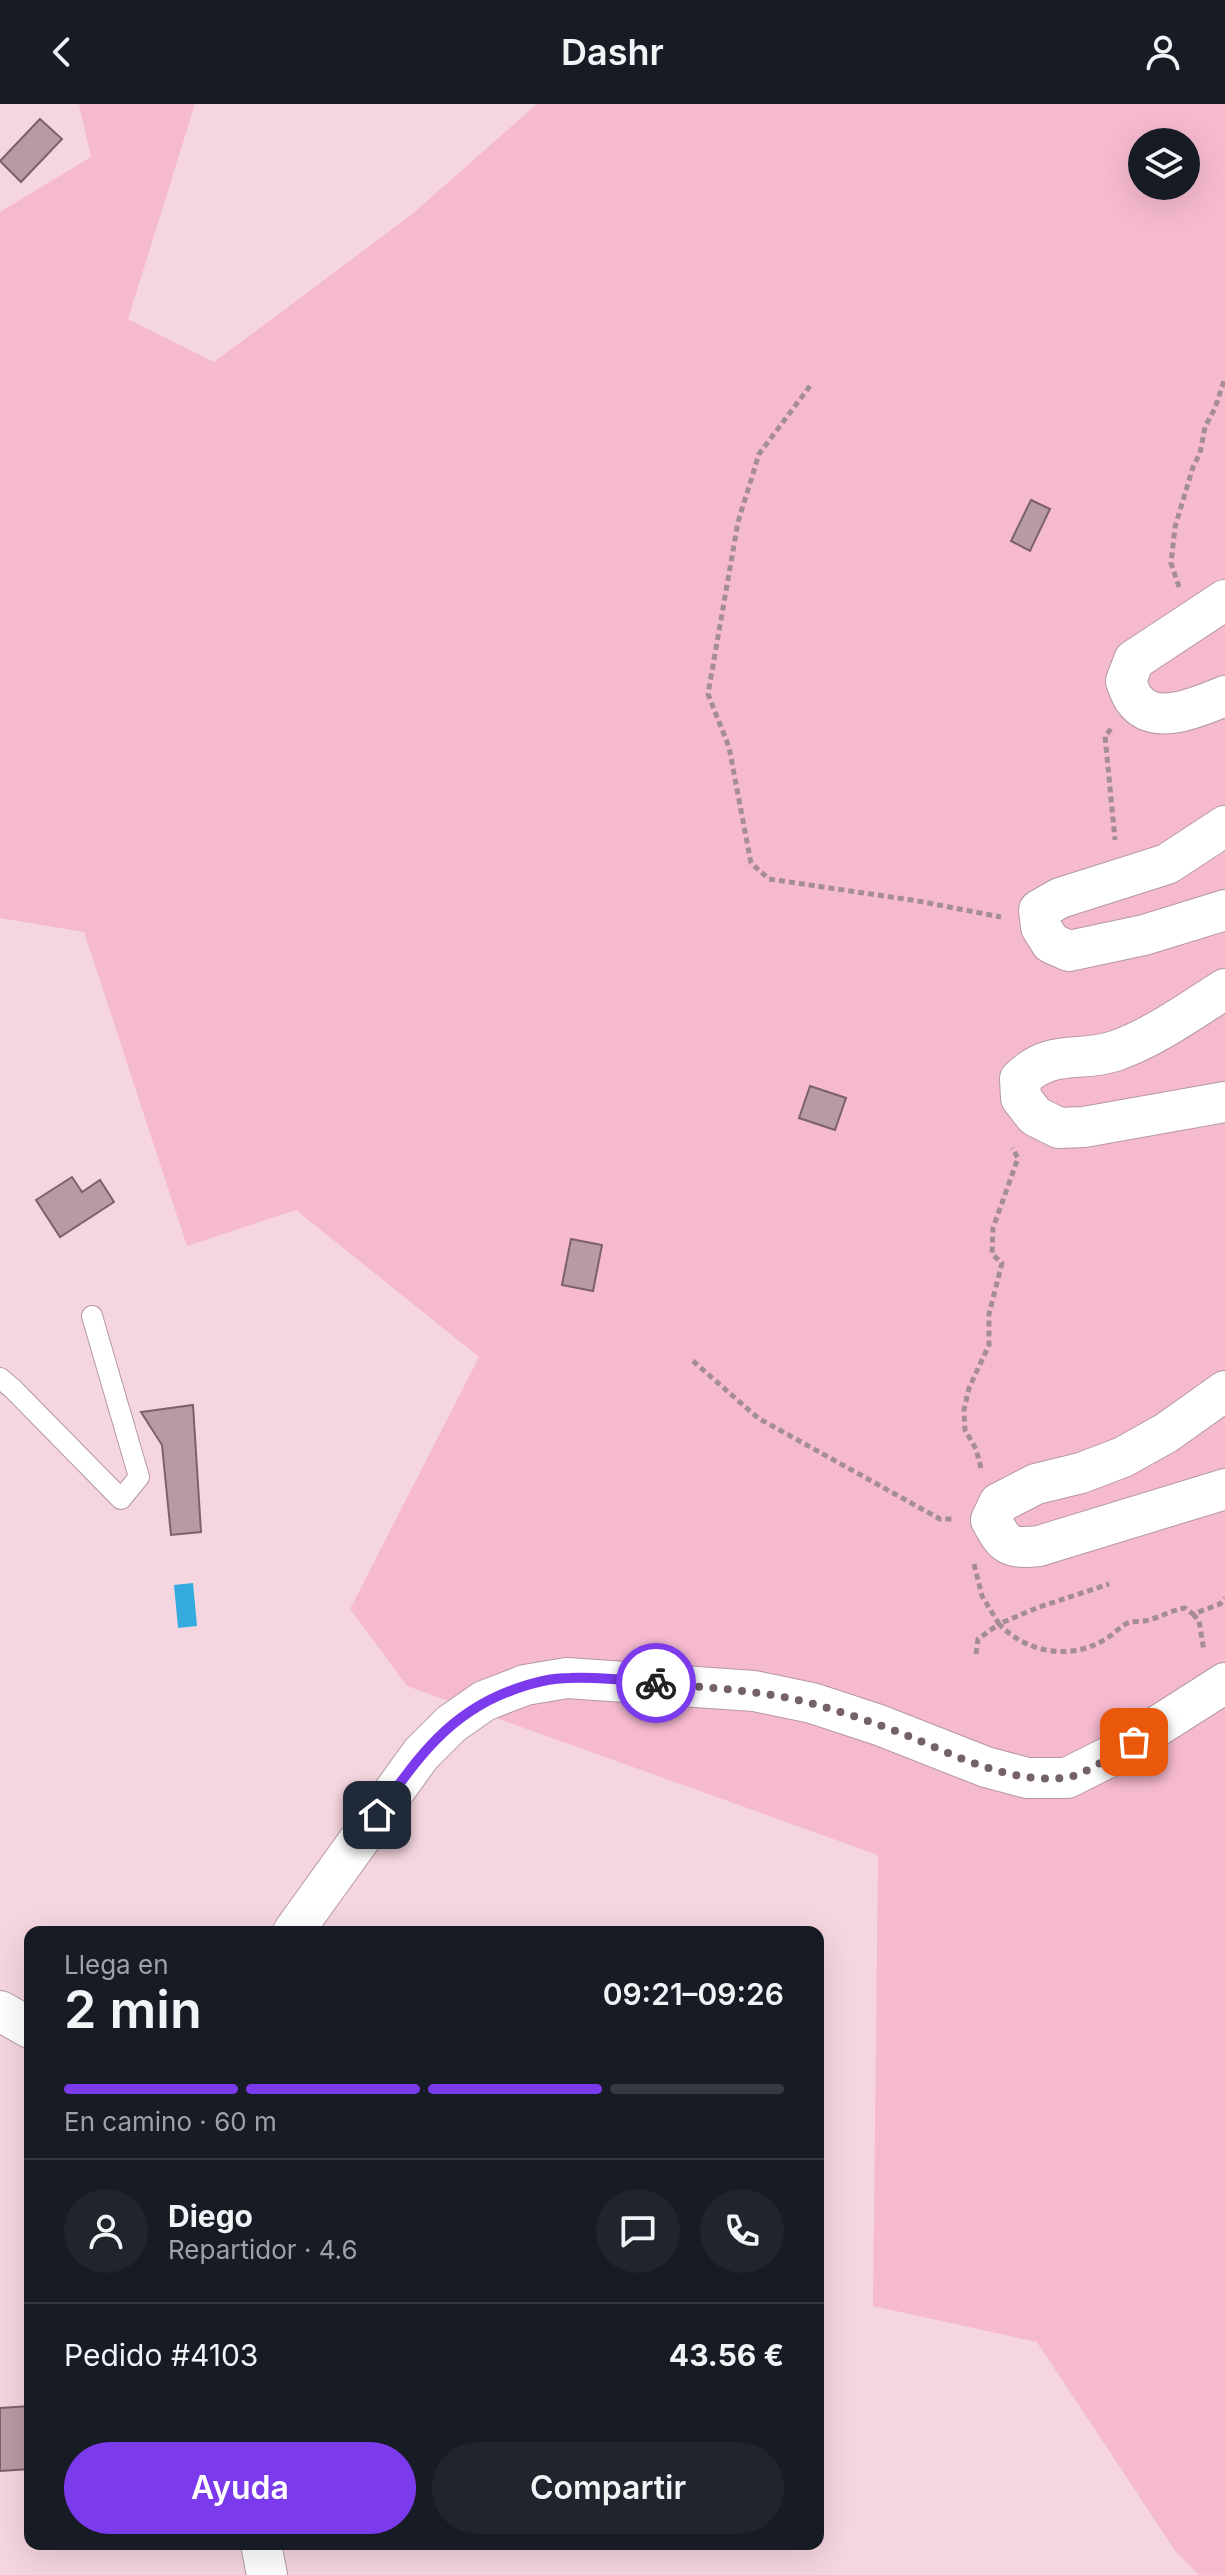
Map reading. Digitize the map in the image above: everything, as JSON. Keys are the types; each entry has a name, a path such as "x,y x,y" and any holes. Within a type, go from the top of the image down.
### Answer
{"street":[{"path":"1225,600 1134,660 1126,681 1135,701 1151,711 1184,713 1225,696"},
{"path":"1225,826 1167,864 1060,898 1039,910 1041,927 1051,943 1069,951 1144,935 1225,910"},
{"path":"1225,989 1169,1025 1113,1052 1057,1059 1033,1066 1020,1079 1021,1098 1035,1116 1059,1128 1084,1127 1225,1102"},
{"path":"1225,1391 1166,1433 1123,1457 1081,1473 1036,1484 1003,1507 1001,1539 1015,1548 1039,1546 1225,1489"},
{"path":"297,1926 421,1754 451,1724 484,1701 525,1685 567,1678 754,1691 812,1703 866,1720 986,1767 1027,1778 1067,1778 1109,1757 1225,1683"},
{"path":"0,2011 24,2025"},
{"path":"262,2550 267,2575"}],"lane":[{"path":"0,1378 121,1499 139,1477 92,1316"}],"path":[{"path":"1178,586 1171,563 1175,527 1200,453 1205,427 1225,378"},
{"path":"810,386 759,454 738,522 708,694 729,747 751,863 769,879 918,901 1041,927"},
{"path":"1119,879 1105,736 1135,701"},
{"path":"693,1361 758,1418 940,1519 1003,1507 1004,1481 984,1474 976,1449 965,1430 964,1410 969,1388 989,1345 989,1314 1002,1263 992,1254 991,1239 1018,1158 1010,1144 1012,1135 1035,1116"},
{"path":"976,1654 978,1639 999,1624 1109,1584"},
{"path":"999,1624 1026,1645 1040,1650 1065,1652 1086,1649 1130,1622 1146,1621 1170,1610 1185,1608 1193,1614 1220,1604 1225,1598"}],"shaded area":[{"path":"79,104 195,104 128,319 214,362 411,215 537,104 1225,104 1225,2575 1199,2575 1176,2552 1037,2342 873,2306 878,1855 407,1686 350,1609 479,1357 296,1210 187,1246 84,932 0,918 0,212 91,157"}],"water":[{"path":"193,1583 197,1626 178,1628 174,1585"}],"building":[{"path":"40,119 62,139 21,182 0,161"},
{"path":"1031,500 1050,509 1030,551 1011,541"},
{"path":"810,1086 846,1098 835,1130 799,1118"},
{"path":"72,1177 82,1192 100,1180 114,1202 60,1237 36,1200"},
{"path":"571,1239 602,1245 593,1291 562,1285"},
{"path":"193,1405 201,1532 171,1535 162,1445 141,1412"},
{"path":"24,2406 24,2469 0,2471 0,2408"}],"way so far":[{"path":"656,1683 754,1691 812,1703 879,1725 986,1767 1027,1778 1067,1778 1134,1742"}],"route":[{"path":"377,1815 421,1754 451,1724 484,1701 525,1685 567,1678 656,1683"}]}
